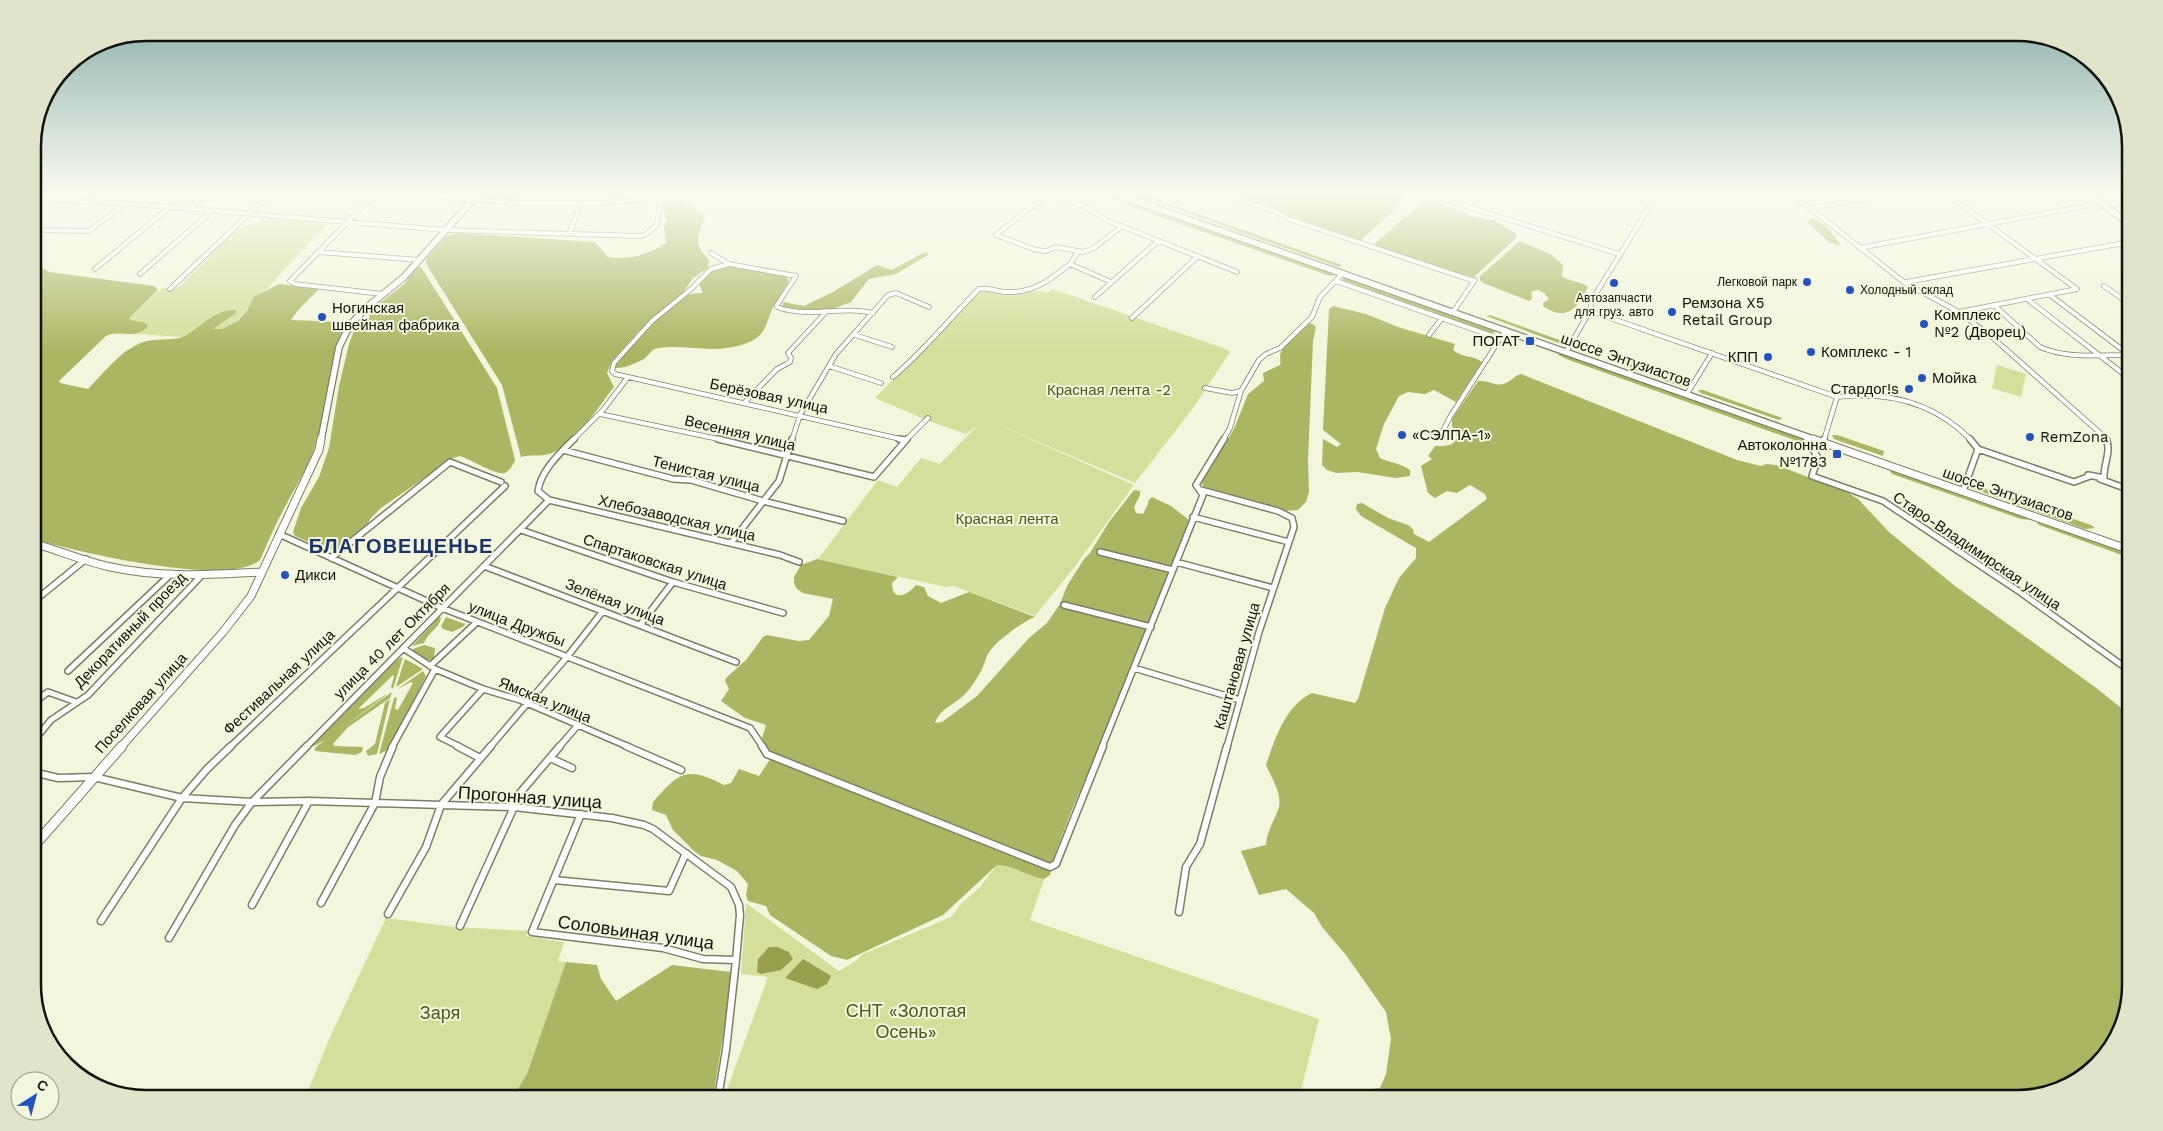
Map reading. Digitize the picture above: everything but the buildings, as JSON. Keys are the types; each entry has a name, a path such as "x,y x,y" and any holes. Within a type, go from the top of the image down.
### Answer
{"main road":[{"name":"Поселковая улица","path":"41,838 238,615 251,596 322,443 341,340 356,316 420,260 432,246"},
{"name":"шоссе Энтузиастов","path":"1265,246 2122,547"},
{"path":"41,545 102,565 125,570 202,575 262,572"}],"street":[{"path":"95,269 123,246"},
{"path":"140,274 172,246"},
{"path":"170,289 216,246"},
{"path":"324,246 290,282 383,294"},
{"path":"1025,246 1036,250 1046,251 1056,247 1078,252 1089,251 1096,246"},
{"path":"1095,297 1153,246"},
{"path":"1170,246 1237,272"},
{"path":"1371,246 1475,280 1453,312"},
{"path":"1593,246 1619,254"},
{"path":"1566,352 1590,311 1592,300 1624,246"},
{"path":"1590,311 1824,390 1837,397 1864,394 1888,396 1923,406 1956,427 1971,439 1978,449 2074,482 2088,475 2104,478 2109,448 2108,440 2007,350 1958,312 1905,282 1856,246"},
{"path":"1859,248 1872,246"},
{"path":"1958,312 2076,289 2019,246"},
{"path":"1905,282 2108,246"},
{"path":"318,252 420,260"},
{"path":"893,377 918,356 940,329 979,289 984,288 1005,292 1030,290 1048,284 1070,264 1078,252"},
{"path":"711,253 729,264 796,276 777,308 802,314 854,310 873,312"},
{"path":"1132,318 1197,257"},
{"path":"549,500 538,491 539,480 563,450 600,414 628,378 619,376 612,370 614,363 652,321 690,290 711,269 729,264"},
{"path":"1070,264 1111,282"},
{"path":"1240,700 1134,668 1193,516 1203,496 1196,484 1230,428 1241,391 1258,360 1280,348 1312,317 1320,297 1343,273"},
{"path":"1336,281 1501,339"},
{"path":"2104,286 2122,298"},
{"path":"732,543 779,481 800,415 836,354 888,295 892,293 929,307"},
{"path":"2050,295 2122,350"},
{"path":"2027,299 2122,373"},
{"path":"1994,305 2047,350 2068,354 2122,355"},
{"path":"744,403 777,369 790,362 791,358 788,353 790,349 804,337 825,313"},
{"path":"1429,336 1442,318"},
{"path":"1442,433 1450,417 1505,331"},
{"path":"855,334 892,347"},
{"path":"1687,394 1712,353"},
{"path":"829,366 857,372 862,377 881,383"},
{"name":"Берёзовая улица","path":"628,378 905,440"},
{"path":"1205,388 1232,392 1241,391"},
{"path":"1823,442 1837,397"},
{"name":"Весенняя улица","path":"600,414 715,438 874,477 905,440"},
{"path":"905,440 928,418"},
{"name":"Старо-Владимирская улица","path":"1806,436 1818,458 1812,476 1883,501 2020,592 2122,665"},
{"path":"1963,491 1978,449"},
{"name":"Тенистая улица","path":"563,450 673,478 691,480 763,501 843,521"},
{"name":"Фестивальная улица","path":"101,921 182,798 225,750 398,588 503,484 450,462 331,558"},
{"path":"2088,475 2122,487"},
{"name":"Каштановая улица","path":"1178,912 1186,867 1200,844 1240,700 1294,527 1294,522 1289,516 1201,490"},
{"name":"улица 40 лет Октября","path":"170,938 235,825 252,802 549,500"},
{"name":"Хлебозаводская улица","path":"549,500 732,543 780,555 799,562"},
{"path":"1193,516 1288,542"},
{"name":"Спартаковская улица","path":"521,530 672,582 783,613"},
{"name":"улица Дружбы","path":"280,534 442,608 750,728 767,754 1050,867 1056,864 1134,668"},
{"path":"1100,552 1173,570"},
{"path":"41,596 86,559"},
{"path":"1176,562 1274,588"},
{"name":"Зелёная улица","path":"484,566 736,662"},
{"path":"68,671 172,574"},
{"name":"Декоративный проезд","path":"41,731 50,720 88,695 202,575"},
{"path":"640,625 672,582"},
{"path":"1064,605 1151,627"},
{"path":"388,914 414,868 438,819 441,805 568,657 603,611"},
{"path":"321,902 375,804 378,785 386,761 433,668 477,622"},
{"name":"Ямская улица","path":"403,648 433,668 483,689 528,704 681,770"},
{"path":"480,758 440,737 483,689"},
{"path":"41,697 48,692 76,702"},
{"path":"460,926 511,807 578,725"},
{"path":"550,758 572,768"},
{"name":"Прогонная улица","path":"41,774 58,778 94,777 182,798 252,802 308,801 511,807 581,814 644,825 653,829 732,887 737,896 740,915 736,960 726,1050 719,1090"},
{"path":"252,905 308,801"},
{"path":"581,814 554,880 669,891 686,852"},
{"name":"Соловьиная улица","path":"554,880 532,932 663,948 703,959 736,960"}],"green space":[{"path":"220,246 307,246 219,340 113,332 162,288 173,289 180,286"},
{"path":"1053,289 1230,352 1193,408 1135,483 992,422 1134,485 1073,569 1035,616 953,586 946,587 818,559 878,480 897,487 921,458 940,464 978,425 966,434 929,421 875,398 980,292 987,291 1008,295 1038,291 1048,292"},
{"path":"1997,365 2026,374 2021,397 1992,388"},
{"name":"СНТ «Золотая Осень»","path":"997,865 1009,867 1044,879 1030,920 1319,1019 1301,1090 727,1090 768,977 741,974 746,903 839,971 857,960 861,955 951,917 961,904 980,887"},
{"name":"Заря","path":"386,918 454,927 528,931 526,936 564,942 558,961 566,962 527,1074 517,1090 308,1090 330,1037"}],"shaded area":[{"path":"438,246 598,246 608,257 624,258 652,251 661,246 699,246 709,260 708,268 693,278 682,294 639,331 612,361 607,373 614,387 576,435 558,450 549,454 521,457 502,385 428,267 427,258"},
{"path":"1243,246 1256,246 1334,273 1335,275 1330,276"},
{"path":"1279,246 1288,246 1342,265 1339,267"},
{"path":"1375,246 1508,246 1474,277"},
{"path":"1515,246 1531,246 1552,255 1563,265 1562,277 1588,287 1575,307 1565,313 1559,313 1543,306 1543,303 1549,299 1538,290 1531,292 1532,299 1529,301 1483,283 1480,280 1480,276"},
{"path":"927,252 928,255 896,274 869,279 851,302 830,310 803,313 783,306 783,302 804,306 833,292 877,265 892,270"},
{"path":"728,266 777,273 787,278 788,287 774,305 766,326 759,336 754,340 731,348 658,348 641,361 626,367 615,368 614,365 663,314 683,298 691,294 703,293 699,284 710,272"},
{"path":"41,267 49,272 154,286 158,290 129,318 130,320 146,323 148,326 138,333 111,334 106,336 59,381 60,383 88,389 122,354 138,344 151,340 181,338 208,319 221,313 235,310 236,313 213,329 222,329 238,321 248,309 254,297 279,284 320,288 291,320 342,322 345,325 335,353 321,426 314,449 260,560 243,568 217,570 185,569 81,551 41,541"},
{"path":"418,267 421,267 497,388 515,460 505,473 501,473 460,456 453,458 381,508 371,518 364,530 335,549 325,549 295,536 293,532 301,508 319,477 329,448 339,386 349,344 355,328 369,319 370,311 404,284"},
{"path":"1346,278 1496,332 1491,333 1343,281 1342,279"},
{"path":"1333,306 1366,314 1398,327 1455,344 1453,350 1456,353 1482,362 1456,402 1434,390 1425,394 1408,392 1399,396 1384,424 1376,449 1380,458 1410,470 1410,476 1396,478 1357,472 1336,473 1327,470 1322,465 1323,439 1337,447 1341,444 1323,430 1329,309"},
{"path":"1490,315 1567,344 1564,345 1486,316"},
{"path":"1308,323 1316,327 1313,341 1308,460 1309,492 1306,502 1298,510 1283,511 1204,487 1202,484 1203,478 1234,429 1248,394 1264,381 1263,373 1280,365 1280,356 1284,346"},
{"path":"1561,353 1802,438 1804,441 1800,442 1569,360 1558,355"},
{"path":"1624,362 1687,384 1688,386 1686,388 1626,367 1622,364"},
{"path":"1521,374 1737,460 1761,466 1766,464 1776,465 1845,491 1858,499 1889,532 1955,586 2122,709 2121,999 2111,1031 2096,1054 2086,1064 2057,1082 2031,1089 2017,1090 1371,1090 1380,1088 1386,1074 1391,1039 1386,1012 1346,955 1322,927 1314,913 1286,889 1259,895 1241,851 1266,845 1269,830 1279,807 1278,791 1266,765 1282,724 1295,706 1312,693 1355,703 1358,699 1385,608 1399,578 1416,558 1416,548 1361,516 1356,509 1357,504 1362,503 1388,518 1408,525 1413,529 1414,534 1429,542 1487,499 1485,494 1470,485 1457,493 1447,491 1435,498 1428,493 1421,466 1432,459 1428,456 1435,446 1454,443 1458,437 1452,426 1452,419 1478,381 1503,384"},
{"path":"1698,390 1703,390 1782,418 1779,420 1701,393"},
{"path":"1832,435 1884,451 1883,456 1834,439"},
{"path":"1892,470 2018,514 2029,520 2021,519 1892,474 1890,471"},
{"path":"1971,485 2091,525 2095,528 2085,529 1974,489"},
{"path":"1134,490 1140,491 1134,507 1136,513 1143,514 1148,501 1152,497 1171,506 1189,520 1113,715 1071,812 1051,865 769,753 762,738 766,725 745,718 721,701 729,689 725,681 726,678 746,660 763,637 767,635 798,641 809,640 829,616 833,599 803,593 797,589 794,583 794,577 801,565 817,559 898,577 892,583 897,595 909,592 916,585 924,587 928,596 941,603 969,592 1035,617 1024,622 993,647 970,689 944,710 935,723 942,722 977,696 1029,638 1047,623 1060,604 1067,586 1084,559"},
{"path":"2036,521 2122,550 2122,555 2039,525"},
{"path":"439,617 441,618 440,622 424,643 412,646"},
{"path":"446,617 465,624 452,632 443,629 441,626"},
{"path":"424,645 435,648 434,658 431,660 426,660 413,651 413,649"},
{"path":"403,657 393,689 391,687 393,675 358,709 364,708 387,694 385,696 327,739 310,748 312,743 396,660"},
{"path":"405,659 423,669 396,687"},
{"path":"423,671 426,676 391,745 388,750 379,754 394,698 397,697 395,709 398,710 413,683 411,682 396,690"},
{"path":"392,692 390,698 347,728 333,744 335,746 363,747 362,752 355,755 315,751 317,746"},
{"path":"390,699 377,754 368,756 366,751 375,744 385,703"},
{"path":"771,758 1051,870 1050,875 1044,879 1009,867 997,865 943,915 847,960 831,956 770,915 766,906 748,901 746,895 748,884 737,871 717,860 701,856 694,851 673,830 666,815 652,810 653,802 677,778 692,774 701,775 724,785 731,783 739,769 759,776"},
{"path":"769,947 777,947 789,952 793,959 781,970 761,974 757,972 758,959"},
{"path":"803,959 831,976 827,984 817,989 785,978"},
{"path":"566,962 597,965 601,979 616,1001 672,965 731,972 714,1090 517,1090 527,1074"}],"place":[{"name":"Легковой парк","path":"1807,282"},
{"name":"Автозапчасти для груз. авто","path":"1614,283"},
{"name":"Холодный склад","path":"1850,290"},
{"name":"Ремзона X5 Retail Group","path":"1672,312"},
{"name":"Ногинская швейная фабрика","path":"322,317"},
{"name":"Комплекс №2 (Дворец)","path":"1924,324"},
{"name":"ПОГАТ","path":"1530,341"},
{"name":"Комплекс - 1","path":"1811,352"},
{"name":"КПП","path":"1768,357"},
{"name":"Мойка","path":"1922,378"},
{"name":"Стардог!s","path":"1909,389"},
{"name":"«СЭЛПА-1»","path":"1402,435"},
{"name":"RemZona","path":"2030,437"},
{"name":"Автоколонна №1783","path":"1837,454"},
{"name":"Дикси","path":"285,575"}],"district":[{"name":"БЛАГОВЕЩЕНЬЕ","path":"401,546"}],"park label":[{"name":"Красная лента -2","path":"1109,390"},
{"name":"Красная лента","path":"1007,519"}]}
